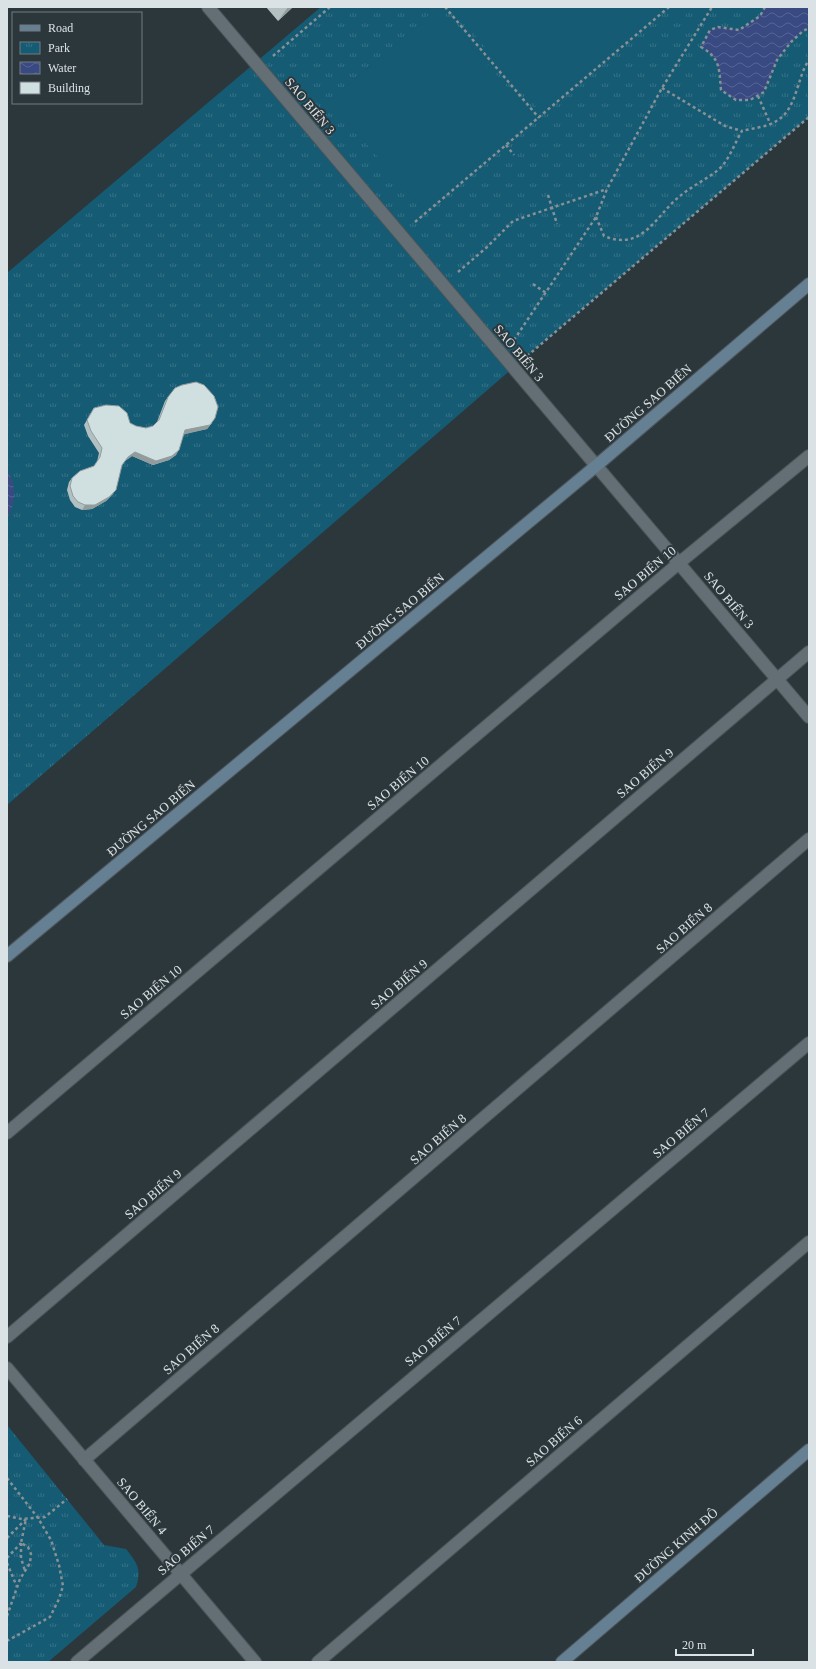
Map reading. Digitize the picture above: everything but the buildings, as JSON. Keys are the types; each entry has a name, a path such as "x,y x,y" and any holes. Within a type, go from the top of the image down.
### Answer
{"street":[{"name":"SAO BIỂN 3","path":"208,7 809,718"},
{"name":"ĐƯỜNG SAO BIỂN","path":"7,956 596,466 809,284"},
{"name":"SAO BIỂN 10","path":"7,1133 679,563 809,456"},
{"name":"SAO BIỂN 9","path":"7,1337 809,652"},
{"name":"SAO BIỂN 8","path":"84,1460 809,839"},
{"name":"SAO BIỂN 7","path":"77,1662 180,1573 809,1043"},
{"name":"SAO BIỂN 6","path":"318,1662 809,1242"},
{"name":"SAO BIỂN 4","path":"7,1368 255,1662"},
{"name":"ĐƯỜNG KINH ĐÔ","path":"562,1662 809,1450"}],"path":[{"path":"268,60 330,7"},
{"path":"445,7 539,118"},
{"path":"415,222 669,7"},
{"path":"513,341 596,217 607,188 662,88 712,7"},
{"path":"765,7 760,16 739,30 718,27 710,30 701,47 711,52 716,60 720,70 721,90 736,100 750,100 764,92 777,60 791,42 803,31 809,28"},
{"path":"662,88 725,126 742,131 778,120 788,110 796,92 800,77 809,60"},
{"path":"758,96 770,123"},
{"path":"521,361 809,117"},
{"path":"596,217 604,236 613,240 631,240 640,235 655,224 665,209 680,196 719,170 742,131"},
{"path":"506,145 514,155"},
{"path":"457,273 486,248 512,221 607,188"},
{"path":"548,195 557,224"},
{"path":"533,284 546,293"},
{"path":"7,1478 38,1518 51,1540 59,1566 62,1586 59,1599 50,1617 7,1641"},
{"path":"7,1516 26,1519 45,1517 67,1500"},
{"path":"7,1538 26,1519"},
{"path":"25,1572 21,1558 21,1542 26,1519"},
{"path":"7,1558 21,1542"},
{"path":"7,1616 17,1587 30,1563 31,1554 28,1547 21,1542"},
{"path":"7,1563 17,1587"}],"green space":[{"path":"321,7 809,7 809,117 521,361 7,805 7,273"},
{"path":"438,7 532,116 422,209 330,101"},
{"path":"451,7 659,7 540,111"},
{"path":"7,1425 104,1545 126,1549 136,1562 139,1575 136,1587 48,1662 7,1662"}],"water":[{"path":"765,7 809,7 809,28 803,31 791,42 777,60 764,92 750,100 736,100 721,90 716,60 708,51 701,47 710,30 718,27 739,30 760,16"},
{"path":"7,470 14,488 14,501 7,519"}]}
